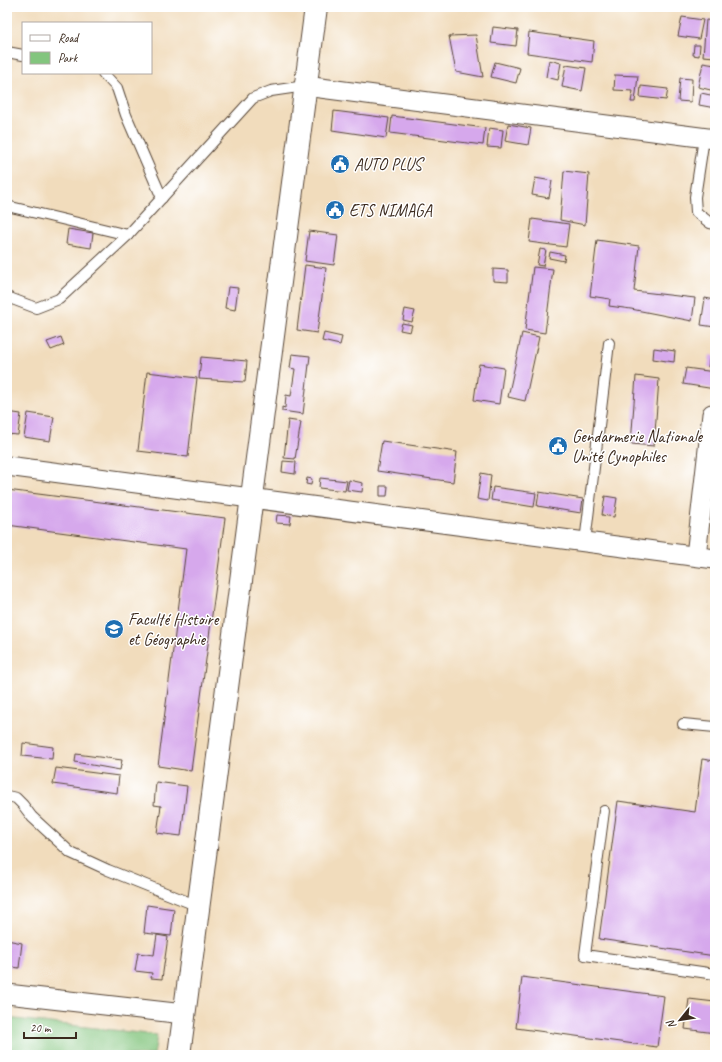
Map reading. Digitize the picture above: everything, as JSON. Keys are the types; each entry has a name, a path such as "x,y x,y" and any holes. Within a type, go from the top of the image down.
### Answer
{"street":[{"path":"179,1055 316,7"},
{"path":"306,86 709,138"},
{"path":"696,556 712,414"},
{"path":"7,466 715,559"},
{"path":"7,994 184,1014"}],"lane":[{"path":"7,52 22,55"},
{"path":"104,74 117,88 126,115 162,198"},
{"path":"7,297 36,308 59,299 128,235 253,98 271,91 306,86"},
{"path":"709,138 695,197 696,212 710,223 715,224"},
{"path":"7,206 128,235"},
{"path":"585,542 609,343"},
{"path":"683,724 715,727"},
{"path":"7,796 16,798 24,805 32,817 71,853 108,870 198,906"},
{"path":"604,811 585,955 715,974"}],"green space":[{"path":"7,1018 157,1035 154,1055 7,1055"}],"building":[{"path":"682,17 703,20 699,39 678,36"},
{"path":"706,20 715,21 715,57 703,56"},
{"path":"493,27 518,30 516,46 491,43"},
{"path":"529,32 594,41 592,62 527,53"},
{"path":"476,35 483,77 456,72 449,36"},
{"path":"694,45 700,45 699,56 693,55"},
{"path":"549,60 561,63 558,80 546,77"},
{"path":"495,62 520,68 516,83 491,77"},
{"path":"703,63 715,65 715,91 698,87"},
{"path":"566,65 586,68 582,91 562,87"},
{"path":"615,75 638,76 635,102 631,102 633,91 614,90"},
{"path":"680,78 692,79 691,102 678,101"},
{"path":"641,86 668,89 666,100 640,97"},
{"path":"701,93 715,96 715,108 699,105"},
{"path":"334,111 389,118 386,138 332,130"},
{"path":"392,116 485,128 483,145 390,133"},
{"path":"508,124 531,128 528,145 505,141"},
{"path":"489,128 503,130 501,148 487,147"},
{"path":"564,171 589,174 585,225 560,220"},
{"path":"535,178 552,181 549,198 532,195"},
{"path":"532,219 569,224 566,247 529,242"},
{"path":"68,229 93,233 91,248 66,244"},
{"path":"309,231 338,235 334,265 305,261"},
{"path":"597,240 639,246 634,291 695,298 692,321 609,306 610,299 590,296"},
{"path":"540,249 546,250 543,266 537,265"},
{"path":"550,252 565,255 564,261 549,258"},
{"path":"305,265 326,268 317,333 297,330"},
{"path":"533,267 553,269 545,333 525,330"},
{"path":"493,269 508,270 508,282 493,281"},
{"path":"228,287 238,288 235,310 225,308"},
{"path":"705,298 715,300 715,327 701,325"},
{"path":"405,309 415,311 412,322 403,320"},
{"path":"402,323 412,325 410,332 400,330"},
{"path":"324,333 342,337 340,345 322,341"},
{"path":"522,333 539,337 525,401 508,397"},
{"path":"61,337 64,345 51,350 47,342"},
{"path":"654,348 675,351 674,362 653,359"},
{"path":"292,354 310,356 303,414 282,411 282,407 285,408 286,395 291,396 295,369 290,368"},
{"path":"710,355 715,356 715,368 708,367"},
{"path":"201,357 247,361 245,382 199,379"},
{"path":"479,364 504,368 499,404 474,400"},
{"path":"686,368 715,372 715,389 683,384"},
{"path":"147,372 197,378 188,457 138,451"},
{"path":"636,376 659,379 654,446 631,444"},
{"path":"7,412 21,414 18,435 7,434"},
{"path":"28,413 54,417 50,441 24,437"},
{"path":"288,420 301,422 295,459 284,458"},
{"path":"382,441 457,452 453,482 377,471"},
{"path":"283,461 296,462 295,474 282,472"},
{"path":"481,473 491,475 488,501 477,499"},
{"path":"307,478 312,479 311,485 306,484"},
{"path":"320,478 347,481 345,491 319,488"},
{"path":"349,480 363,483 362,492 347,490"},
{"path":"380,486 388,486 387,496 380,496"},
{"path":"493,487 536,493 534,507 491,500"},
{"path":"7,490 225,518 191,771 158,766 186,549 7,525"},
{"path":"539,492 583,499 581,513 537,506"},
{"path":"605,496 617,498 614,517 602,515"},
{"path":"277,515 291,516 290,524 276,523"},
{"path":"23,743 53,747 52,759 22,756"},
{"path":"76,754 122,760 120,770 75,762"},
{"path":"702,759 715,761 715,956 599,939 618,801 695,812"},
{"path":"56,768 119,776 117,793 53,784"},
{"path":"156,782 187,786 181,836 157,833 161,806 154,805"},
{"path":"147,905 174,909 171,936 144,933"},
{"path":"157,935 168,937 162,979 151,978 152,973 135,971 138,953 154,955"},
{"path":"7,940 22,943 19,968 7,966"},
{"path":"522,977 664,996 657,1047 516,1028"},
{"path":"689,999 715,1002 715,1033 685,1029"}],"place":[{"name":"AUTO PLUS","path":"340,164"},
{"name":"ETS NIMAGA","path":"335,210"},
{"name":"Gendarmerie Nationale Unité Cynophiles","path":"558,446"},
{"name":"Faculté Histoire et Géographie","path":"114,629"}]}
